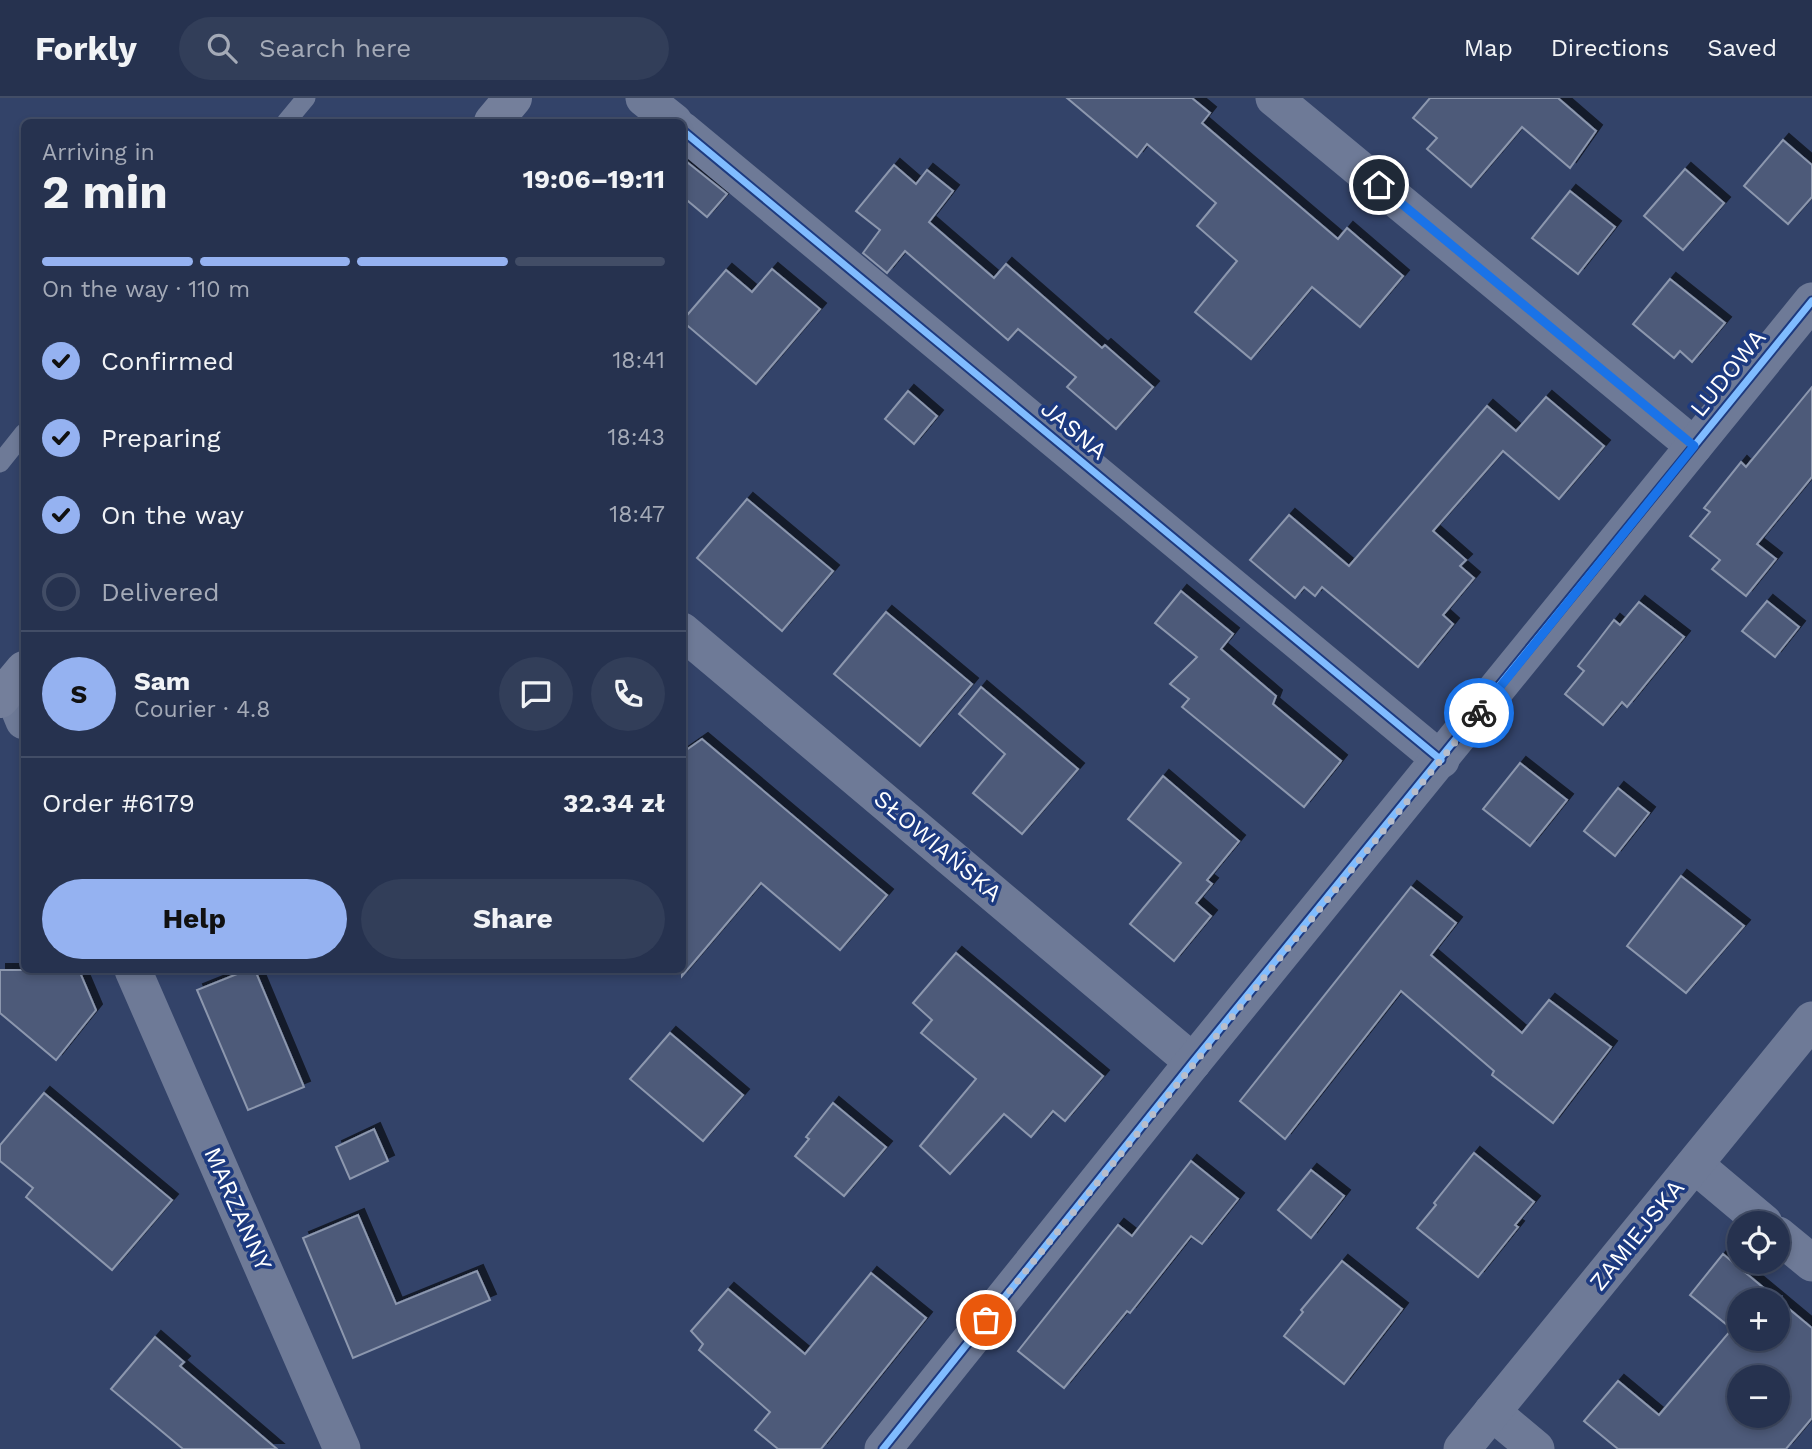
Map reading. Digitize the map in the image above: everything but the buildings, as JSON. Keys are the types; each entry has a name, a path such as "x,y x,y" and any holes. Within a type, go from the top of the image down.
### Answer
{"street":[{"path":"496,119 513,98"},
{"path":"644,98 670,119"},
{"path":"1274,98 1694,446"},
{"name":"JASNA","path":"686,133 1441,760"},
{"name":"LUDOWA","path":"883,1449 1812,301"},
{"name":"SŁOWIAŃSKA","path":"686,634 1194,1062"},
{"name":"MARZANNY","path":"134,973 342,1449"},
{"name":"ZAMIEJSKA","path":"1462,1449 1812,1020"},
{"path":"1695,1165 1750,1211"},
{"path":"1790,1245 1812,1263"},
{"path":"1492,1412 1536,1449"}],"lane":[{"path":"288,119 306,98"},
{"path":"0,463 21,437"}],"cycle path":[{"path":"686,133 1441,760"},
{"path":"883,1449 1193,1062 1812,301"}],"way so far":[{"path":"986,1320 1479,713"}],"route":[{"path":"1379,185 1694,446 1479,713"}]}
